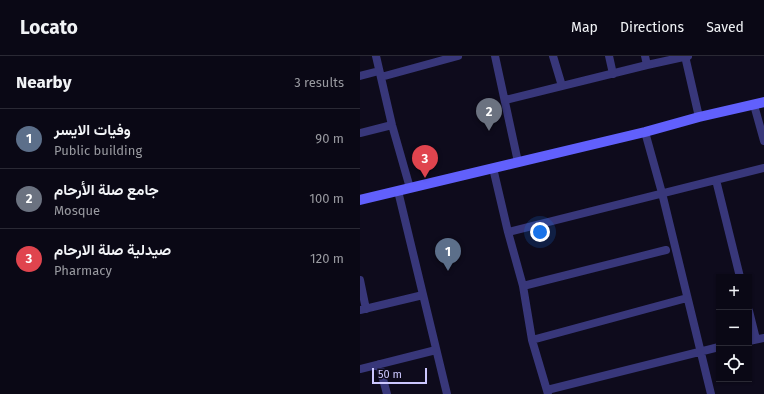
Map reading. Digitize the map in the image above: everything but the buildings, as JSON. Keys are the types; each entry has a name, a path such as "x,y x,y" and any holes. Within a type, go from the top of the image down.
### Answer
{"street":[{"path":"376,56 392,125 410,188"},
{"path":"360,76 380,74 440,58 458,56"},
{"path":"495,56 518,162"},
{"path":"553,56 562,86"},
{"path":"609,56 613,74"},
{"path":"645,56 647,65"},
{"path":"505,100 686,56 699,117"},
{"path":"360,200 764,102"},
{"path":"754,105 764,141"},
{"path":"360,133 392,125"},
{"path":"645,132 662,193 711,394"},
{"path":"493,168 508,232 523,286 532,340 548,392 716,349"},
{"path":"508,232 764,168"},
{"path":"716,180 739,274"},
{"path":"398,191 447,394"},
{"path":"523,286 666,250"},
{"path":"360,280 363,309 423,295"},
{"path":"532,340 687,298"},
{"path":"752,324 756,339"},
{"path":"360,369 436,350"},
{"path":"379,364 387,394"}],"place":[{"name":"جامع صلة الأرحام","path":"489,131"},
{"name":"صيدلية صلة الارحام","path":"425,178"},
{"name":"وفيات الايسر","path":"448,271"}]}
